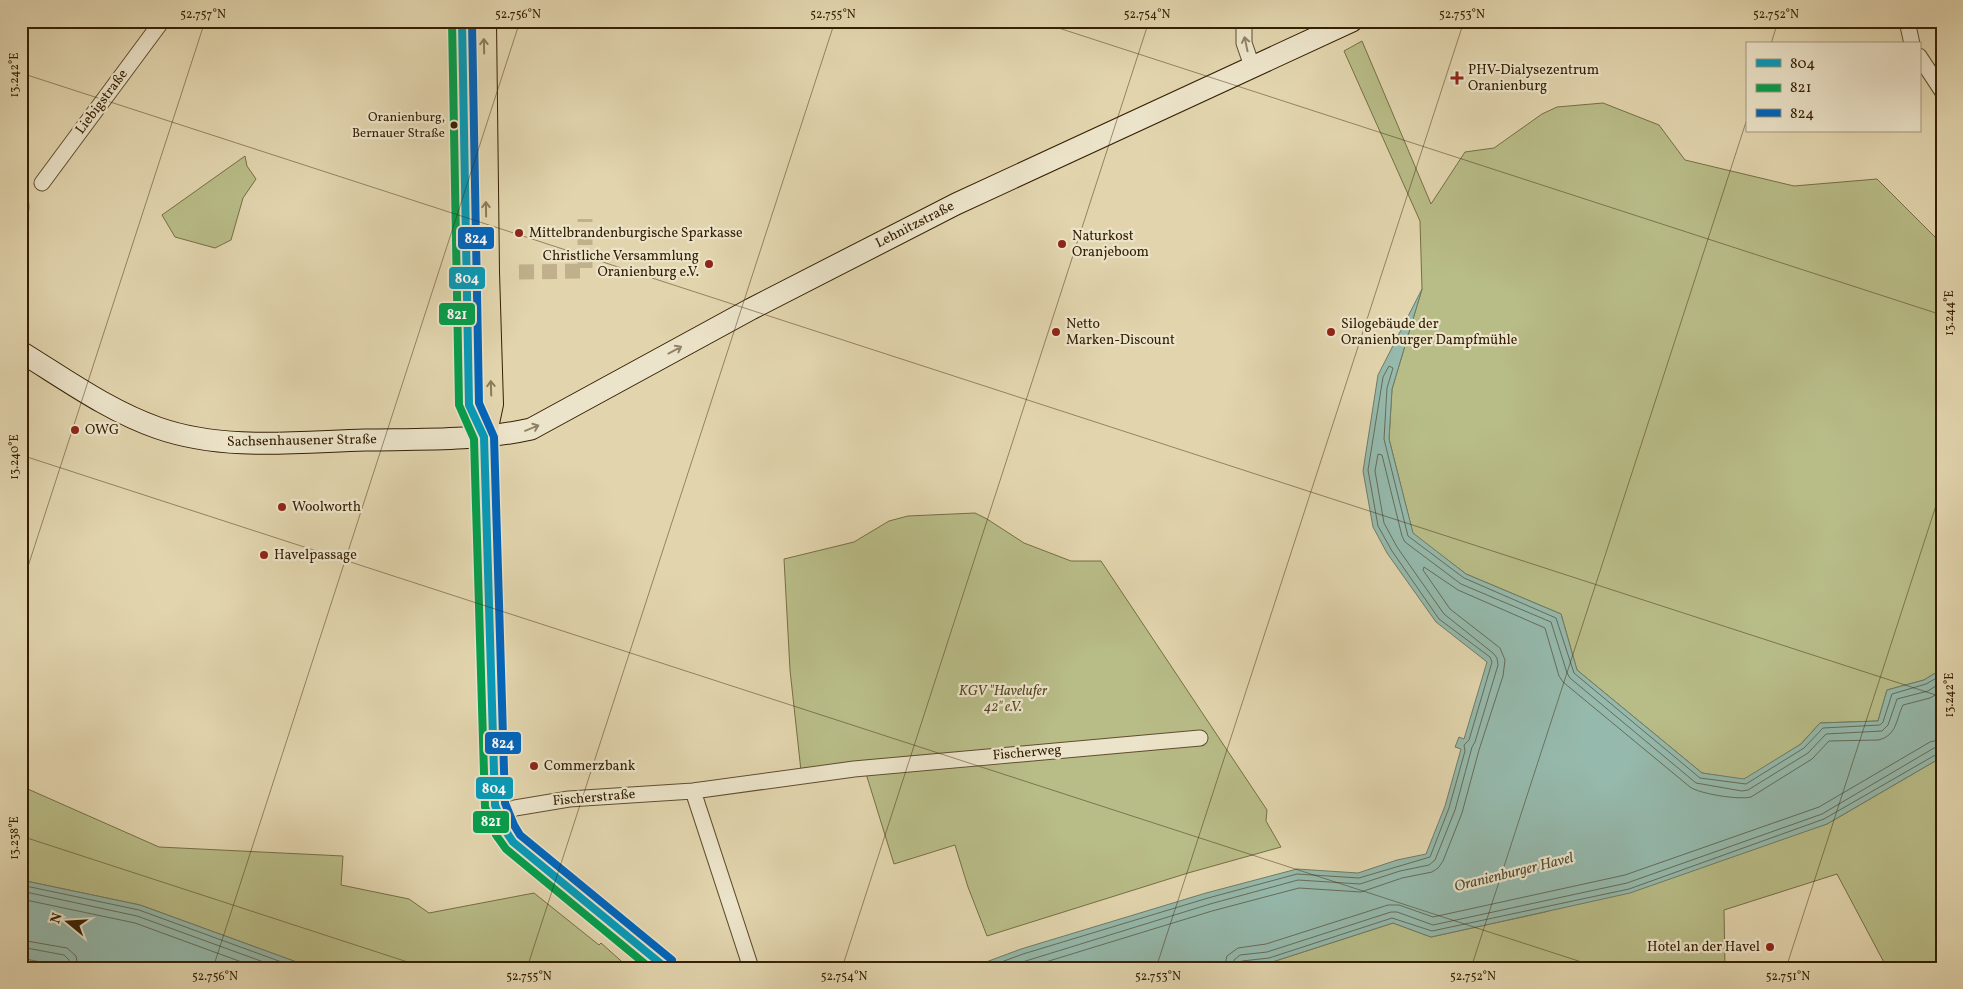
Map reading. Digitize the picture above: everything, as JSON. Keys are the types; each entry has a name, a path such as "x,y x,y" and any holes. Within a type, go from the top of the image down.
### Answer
{"main road":[{"path":"462,21 469,405 484,436"},
{"path":"484,21 491,404 484,436 495,805 504,830 513,842 666,968"},
{"name":"Lehnitzstraße","path":"484,436 531,430 751,309 956,204 1352,21"},
{"name":"Sachsenhausener Straße","path":"21,352 102,401 139,420 196,439 237,444 484,436"}],"street":[{"name":"Liebigstraße","path":"42,183 162,21"},
{"path":"1244,21 1244,43 1252,66"},
{"path":"1906,21 1911,42"},
{"path":"1920,58 1942,91"},
{"name":"Fischerweg","path":"854,769 1200,738"},
{"name":"Fischerstraße","path":"498,817 516,808 569,798 693,791 854,769"},
{"path":"693,791 751,968"}],"green space":[{"path":"1362,41 1431,204 1465,152 1494,148 1542,114 1557,107 1603,103 1659,125 1685,160 1794,186 1877,179 1942,244 1942,669 1924,680 1887,690 1878,721 1820,723 1801,744 1744,780 1702,773 1577,670 1561,614 1466,574 1413,534 1389,439 1392,389 1422,289 1420,221 1344,51"},
{"path":"245,156 247,166 256,179 243,198 231,240 215,248 175,237 162,215"},
{"path":"21,188 27,196 29,207 27,218 21,227"},
{"name":"KGV \"Havelufer 42\" e.V.","path":"975,513 1024,543 1071,561 1101,561 1267,810 1266,821 1281,847 1188,873 987,936 968,887 955,845 894,864 863,764 801,771 790,670 784,559 854,542 889,521 908,516"},
{"path":"1942,757 1942,968 1887,968 1837,874 1724,910 1725,968 1220,968 1269,963 1393,923 1431,937 1545,912 1827,824"},
{"path":"21,786 159,847 343,856 341,885 409,899 429,913 534,893 599,945 601,943 629,968 313,968 140,905 21,880"},
{"path":"21,958 72,968 21,968"}],"water":[{"name":"Oranienburger Havel","path":"1422,289 1392,389 1389,439 1413,533 1466,574 1561,614 1577,670 1702,773 1744,779 1801,744 1820,723 1878,721 1887,690 1924,680 1942,669 1942,757 1827,824 1630,893 1431,937 1393,923 1269,963 1220,968 970,968 1021,949 1206,893 1297,869 1358,873 1397,860 1426,854 1445,806 1461,749 1455,747 1459,737 1464,739 1487,662 1436,622 1387,553 1373,527 1363,471 1378,375"},
{"path":"21,880 140,905 313,968 72,968 21,958"}],"tunnel":[{"path":"519,272 585,271 585,219"}],"transit line":[{"name":"821","path":"452,21 459,405 474,439 485,807 496,835 506,849 650,968"},
{"name":"804","path":"462,21 469,405 484,437 495,805 505,830 513,842 666,968"},
{"name":"824","path":"472,21 479,403 494,437 505,803 520,835 672,960"}],"place":[{"name":"PHV-Dialysezentrum Oranienburg","path":"1457,78"},
{"name":"Oranienburg, Bernauer Straße","path":"454,125"},
{"name":"Mittelbrandenburgische Sparkasse","path":"519,233"},
{"name":"Naturkost Oranjeboom","path":"1062,244"},
{"name":"Christliche Versammlung Oranienburg e.V.","path":"709,264"},
{"name":"Netto Marken-Discount","path":"1056,332"},
{"name":"Silogebäude der Oranienburger Dampfmühle","path":"1331,332"},
{"name":"OWG","path":"75,430"},
{"name":"Woolworth","path":"282,507"},
{"name":"Havelpassage","path":"264,555"},
{"name":"Commerzbank","path":"534,766"},
{"name":"Hotel an der Havel","path":"1770,947"}]}
